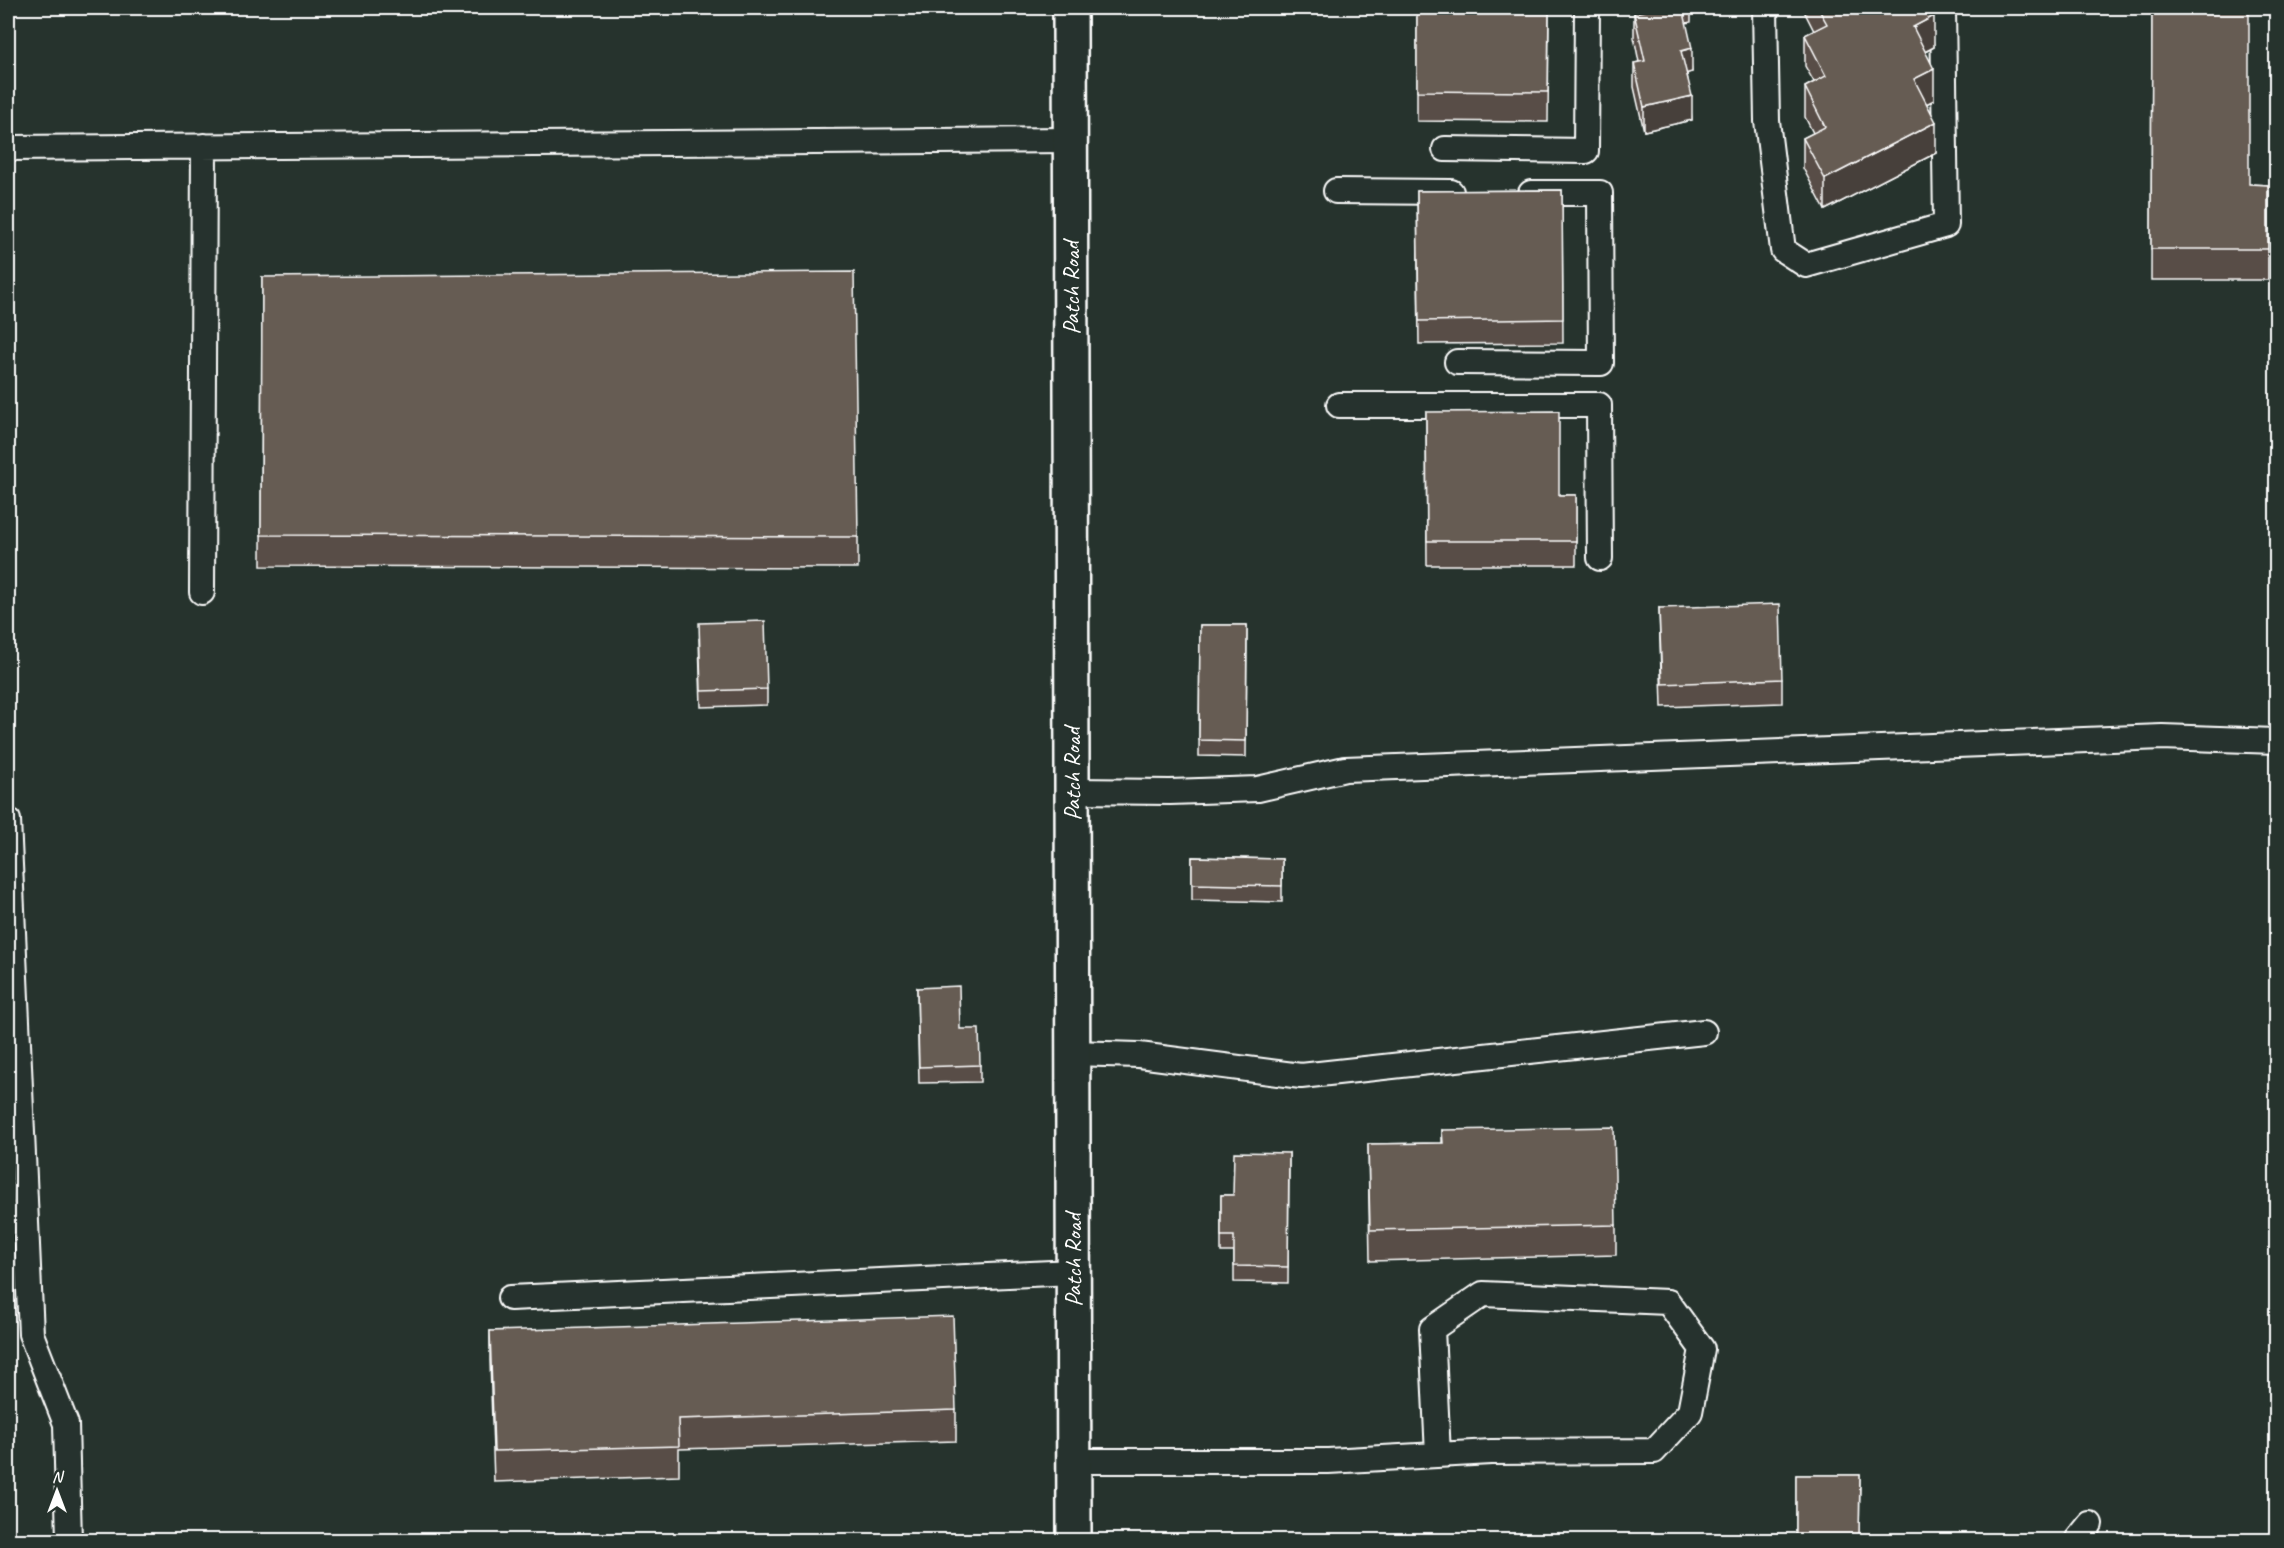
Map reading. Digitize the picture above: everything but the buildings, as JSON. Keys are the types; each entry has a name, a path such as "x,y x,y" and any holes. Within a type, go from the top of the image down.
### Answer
{"street":[{"name":"Patch Road","path":"1070,8 1074,1540"}],"lane":[{"path":"1445,149 1586,151 1587,8"},
{"path":"1765,8 1767,122 1783,250 1806,265 1946,225 1943,8"},
{"path":"8,148 1071,140"},
{"path":"202,592 204,146"},
{"path":"1336,191 1468,192"},
{"path":"1457,362 1601,363 1600,193 1504,193"},
{"path":"1339,405 1599,405 1600,558"},
{"path":"1072,791 1170,792 1258,789 1345,769 2162,737 2277,741"},
{"path":"8,820 31,1334 66,1424 69,1540"},
{"path":"1072,1053 1139,1055 1301,1076 1704,1032"},
{"path":"510,1298 1073,1272"},
{"path":"1074,1461 1328,1461 1438,1455 1491,1452 1654,1451 1690,1412 1702,1349 1668,1302 1483,1294 1432,1329 1438,1455"}]}
